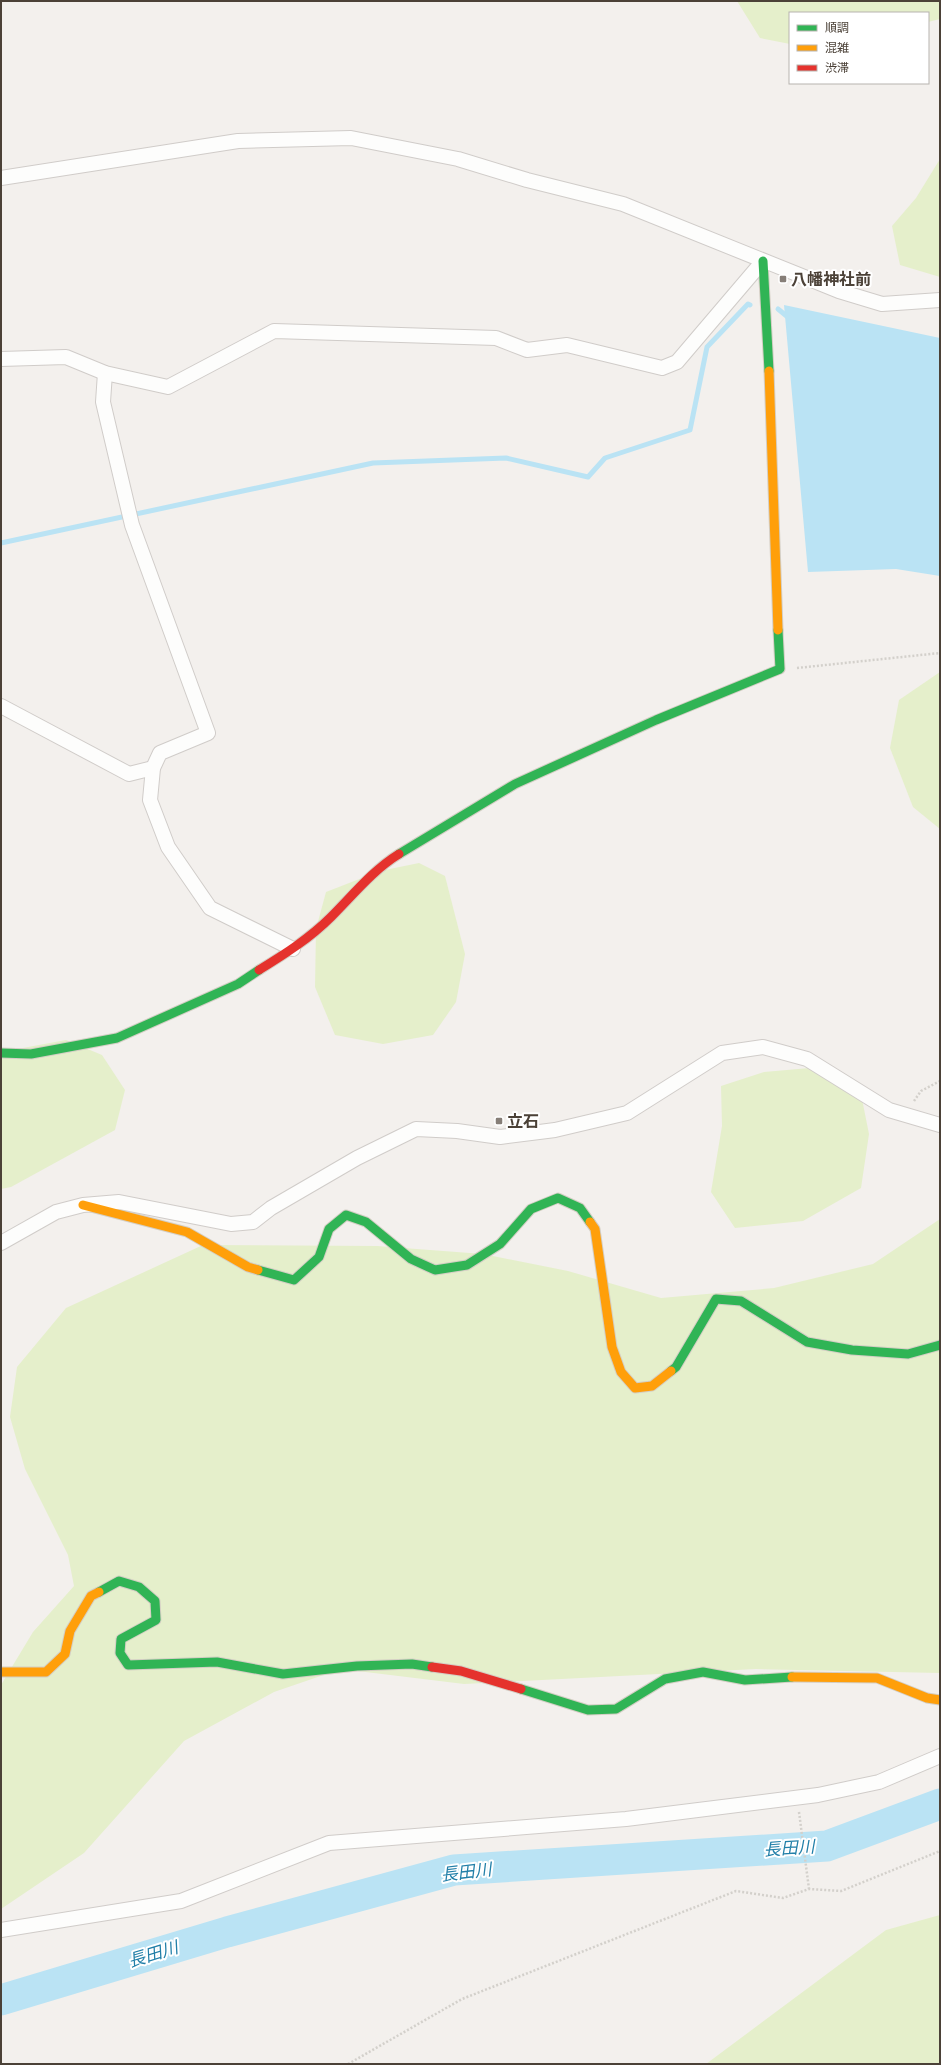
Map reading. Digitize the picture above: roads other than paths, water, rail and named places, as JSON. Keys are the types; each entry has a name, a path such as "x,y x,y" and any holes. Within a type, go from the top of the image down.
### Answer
{"street":[{"path":"1,178 238,141 351,138 458,159 527,180 623,204 839,291 882,304 940,300"},
{"path":"1,359 66,356 105,373 168,387 274,331 496,338 527,350 567,345 662,368 677,362 763,261"},
{"path":"1,1053 32,1054 117,1038 238,984 292,949 330,918 384,862 509,788 561,762 656,720 780,669 775,576 772,433 763,261"},
{"path":"105,373 103,402 132,525 208,733 160,752 153,768 150,800 168,846 210,908 292,949"},
{"path":"1,706 129,774 153,768"},
{"path":"1,1243 56,1212 83,1204 119,1202 231,1224 253,1222 271,1208 357,1158 416,1129 457,1131 500,1137 555,1130 626,1113 722,1052 763,1047 807,1059 889,1110 940,1125"},
{"path":"83,1204 187,1232 248,1267 294,1280 319,1257 329,1229 346,1215 366,1222 411,1259 435,1270 467,1265 500,1244 531,1209 558,1198 580,1208 595,1229 612,1347 621,1372 635,1388 652,1386 676,1367 716,1299 741,1301 807,1342 852,1350 908,1354 940,1345"},
{"path":"1,1672 46,1672 65,1654 70,1630 91,1596 119,1581 140,1587 155,1601 156,1620 122,1639 120,1653 128,1665 217,1662 283,1674 357,1666 412,1664 461,1671 588,1710 616,1709 665,1679 703,1672 745,1680 807,1676 877,1678 927,1698 940,1700"},
{"path":"1,1930 182,1901 329,1843 626,1819 818,1795 879,1782 940,1756"}],"water":[{"path":"784,305 940,338 940,576 896,569 808,572"}],"waterway":[{"path":"1,543 373,463 506,458 588,477 605,458 690,430 707,347 748,304 750,305"},
{"path":"778,309 789,318"},
{"name":"長田川","path":"1,2000 227,1932 454,1870 827,1846 940,1804"}],"place":[{"name":"八幡神社前","path":"783,279"},
{"name":"立石","path":"499,1121"}]}
